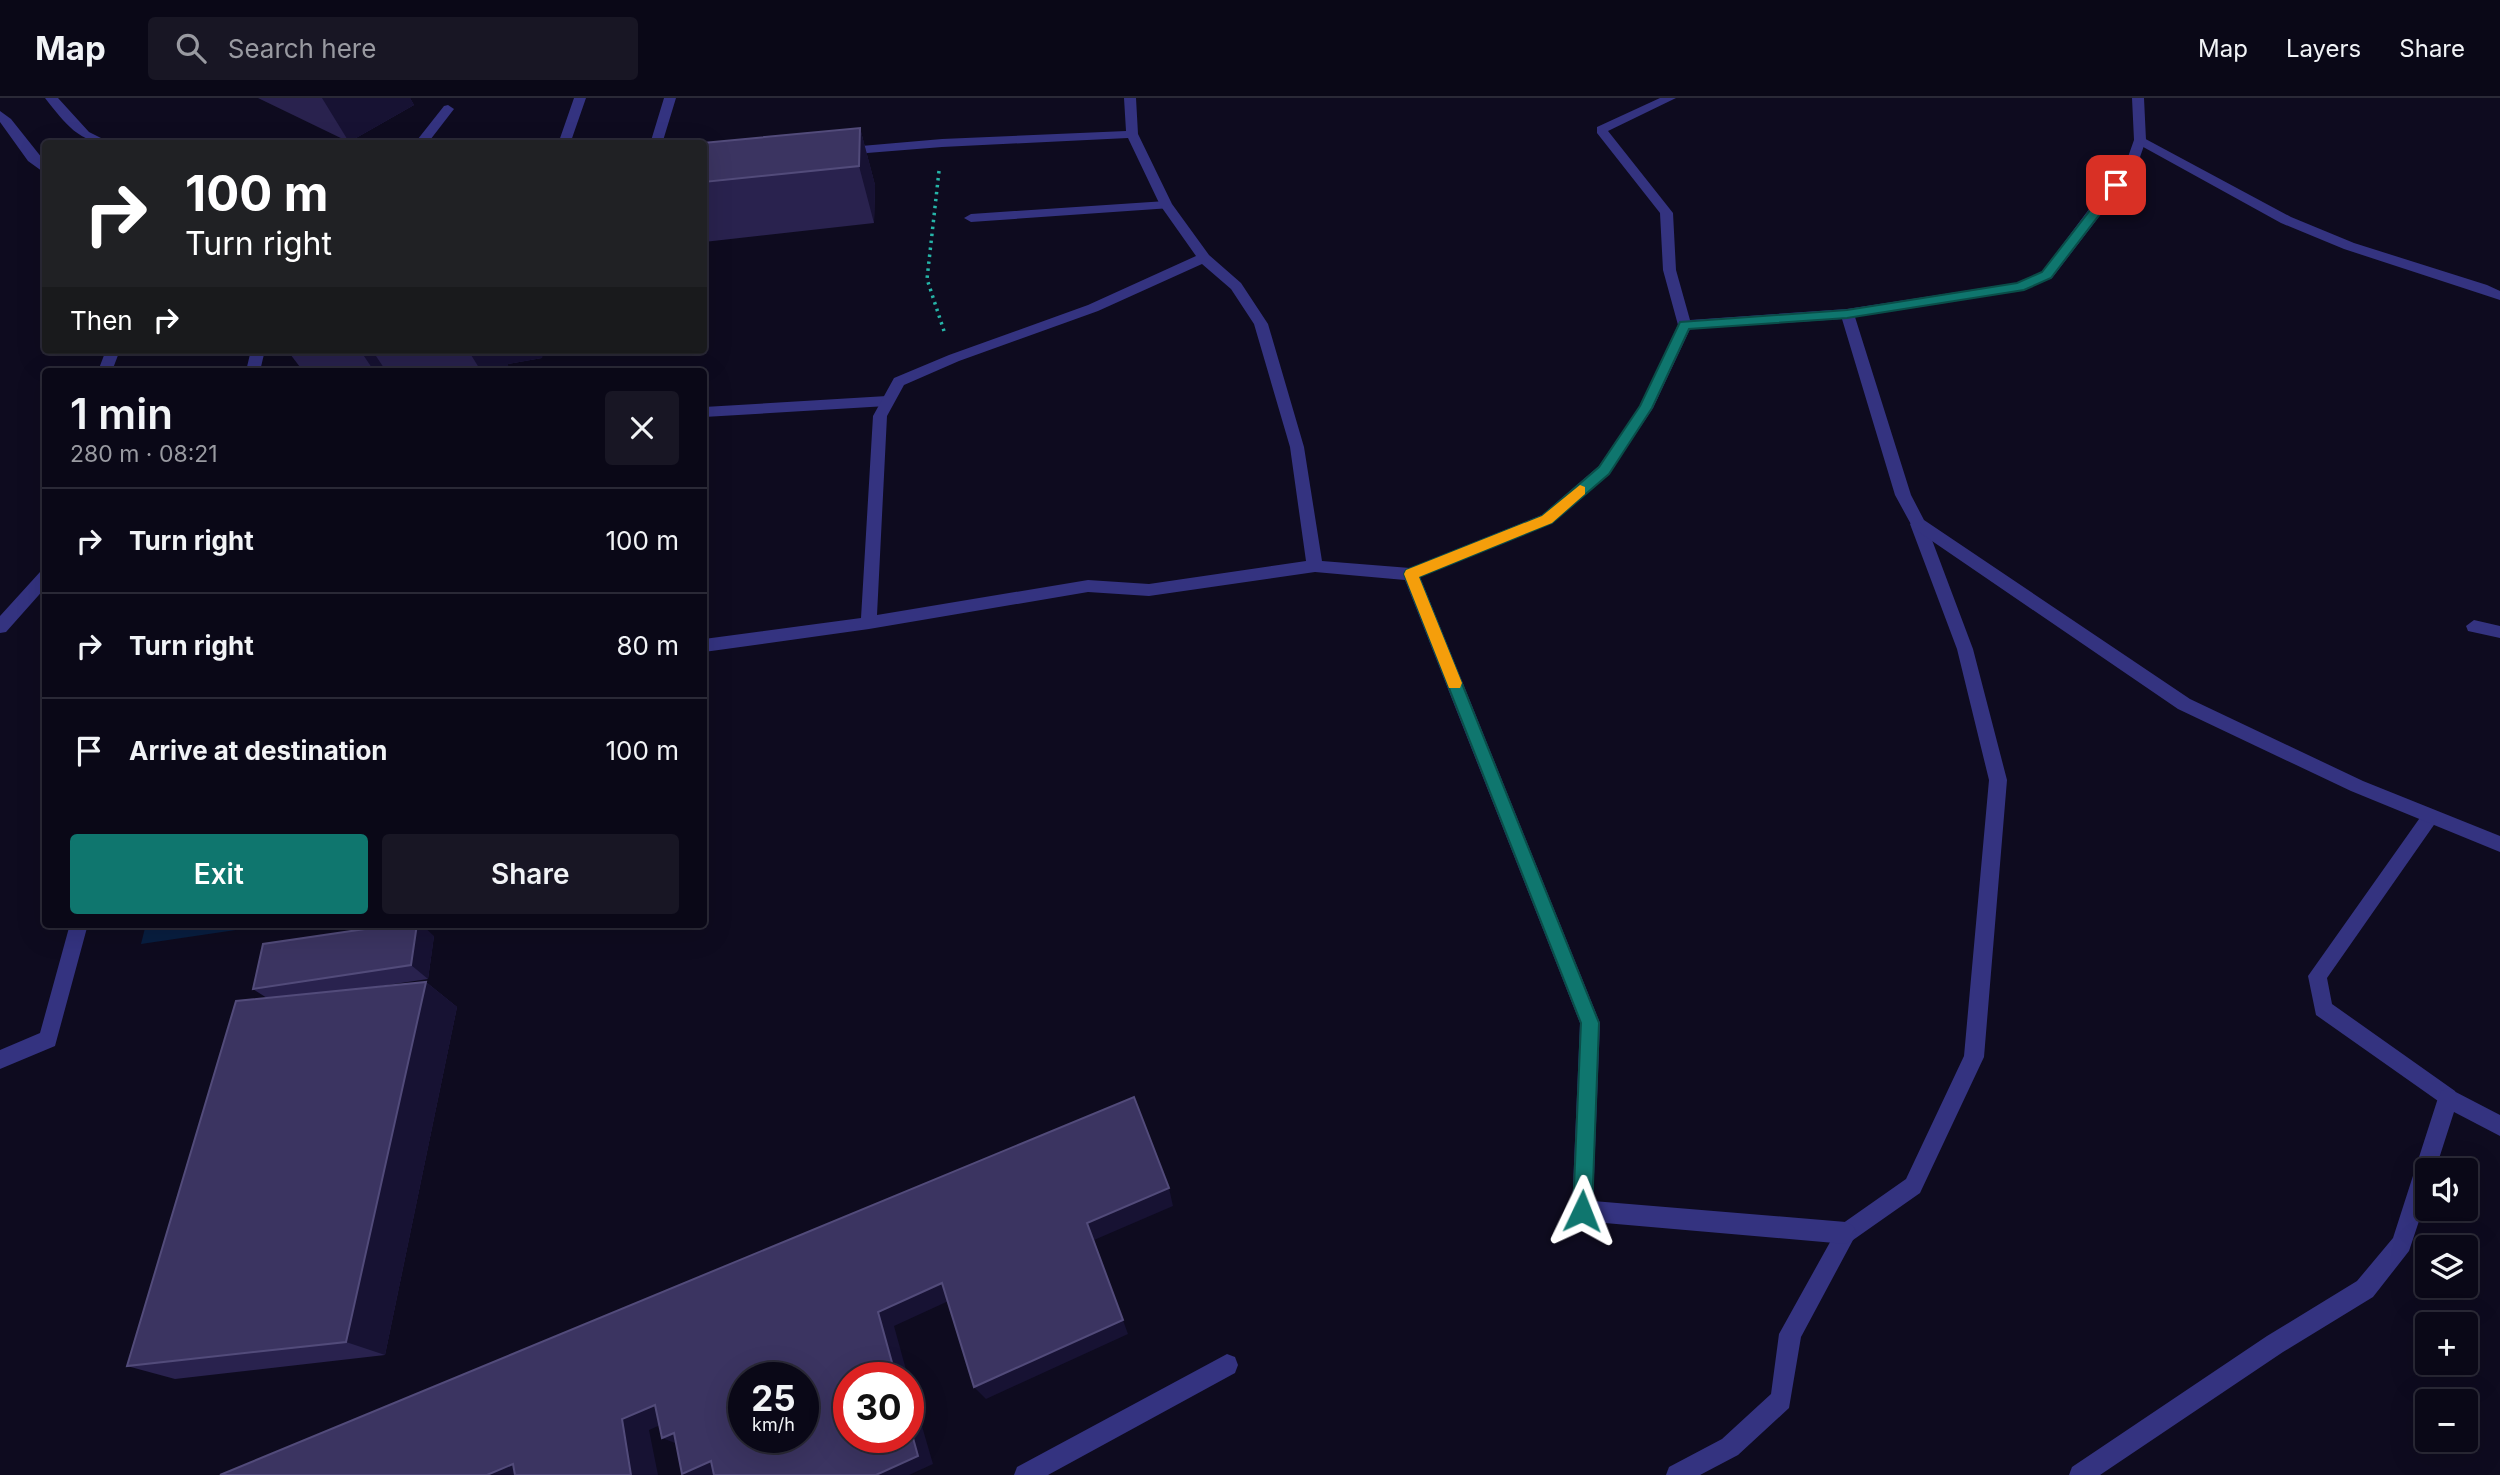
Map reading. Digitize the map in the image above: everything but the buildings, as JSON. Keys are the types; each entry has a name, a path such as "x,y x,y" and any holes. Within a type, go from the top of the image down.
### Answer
{"street":[{"path":"51,98 85,135 97,140"},
{"path":"565,140 580,98"},
{"path":"657,140 670,98"},
{"path":"1130,98 1132,134 1166,205 1204,258 1236,286 1261,324 1297,447 1315,566"},
{"path":"707,646 869,623 1088,586 1149,590 1315,566 1411,574 1547,519 1604,470 1646,408 1685,325 1669,280 1665,235 1667,213 1601,130 1670,98"},
{"path":"1685,325 1847,314 2019,287 2047,275 2116,185 2134,157 2140,140 2138,98"},
{"path":"423,140 448,109"},
{"path":"0,115 12,127 35,162 42,167"},
{"path":"823,153 942,143 1132,134"},
{"path":"2140,140 2286,220 2348,246 2500,296"},
{"path":"971,218 1166,205"},
{"path":"869,623 880,416 899,382 954,358 1093,308 1204,258"},
{"path":"2482,288 2500,285"},
{"path":"1676,1475 1730,1447 1781,1400 1790,1334 1846,1234 1913,1186 1974,1056 1998,779 1965,649 1918,524 1903,495 1847,314"},
{"path":"707,412 887,401"},
{"path":"1918,524 2184,705 2430,817 2500,844"},
{"path":"1411,574 1590,1023 1582,1211 1846,1234"},
{"path":"0,627 42,580"},
{"path":"2474,626 2500,632"},
{"path":"2430,817 2317,976 2323,1009 2448,1098 2500,1126"},
{"path":"0,1059 48,1039 78,928"},
{"path":"2080,1475 2274,1344 2365,1289 2402,1244 2448,1098"},
{"path":"1025,1475 1227,1365"}],"path":[{"path":"942,143 927,279 954,358"}],"water":[{"path":"145,928 250,928 141,944"}],"slow traffic":[{"path":"1454,683 1411,574 1547,519 1580,490"}],"route":[{"path":"1582,1211 1590,1023 1411,574 1547,519 1604,470 1646,408 1685,325 1847,314 2019,287 2047,275 2116,185"}]}
